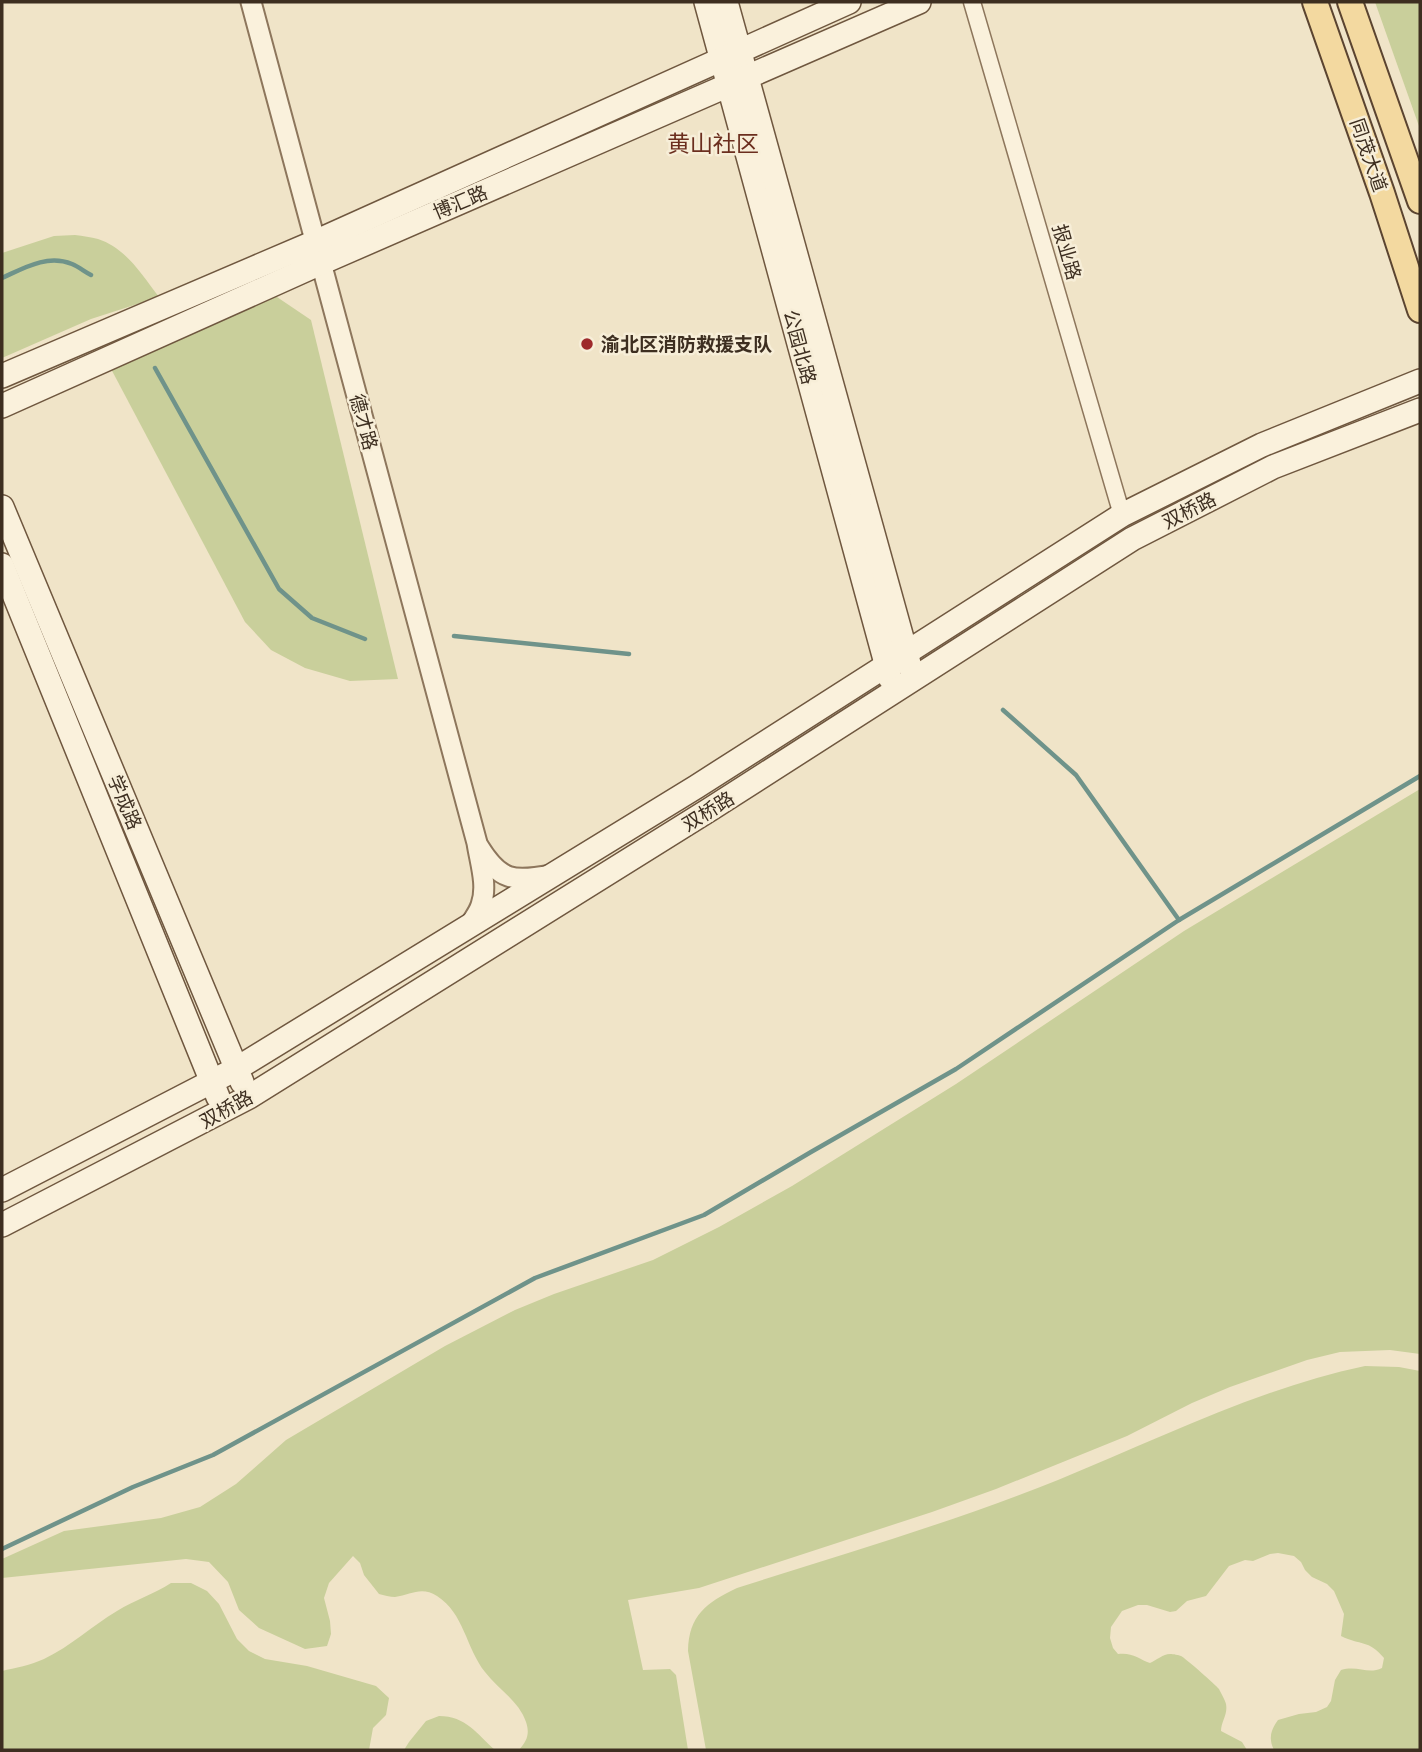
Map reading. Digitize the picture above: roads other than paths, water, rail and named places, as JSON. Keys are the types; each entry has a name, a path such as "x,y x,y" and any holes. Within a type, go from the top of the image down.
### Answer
{"main road":[{"name":"公园北路","path":"706,2 730,54 738,81 904,686"},
{"name":"公园北路","path":"726,2 730,54"},
{"name":"博汇路","path":"2,405 730,54 849,2"},
{"name":"博汇路","path":"2,376 318,252 738,81 919,2"},
{"name":"同茂大道","path":"1315,2 1420,310"},
{"name":"同茂大道","path":"1350,2 1420,201"},
{"name":"双桥路","path":"2,1190 236,1069 696,787 1122,515 1262,445 1420,381"},
{"name":"双桥路","path":"2,1225 248,1097 709,810 1132,539 1273,467 1420,410"},
{"name":"学成路","path":"2,507 248,1097"},
{"name":"学成路","path":"2,565 224,1111"}],"street":[{"name":"德才路","path":"251,2 477,843 484,895 481,907 470,925"},
{"name":"报业路","path":"972,2 1122,515"},
{"name":"德才路","path":"477,843 489,862 508,876 528,879 552,875"}],"waterway":[{"path":"2,278 45,261 63,261 91,275"},
{"path":"155,368 279,589 312,618 365,639"},
{"path":"454,636 629,654"},
{"path":"1003,710 1076,775 1179,920"},
{"path":"2,1549 133,1487 213,1455 535,1278 704,1215 956,1069 1179,920 1420,776"}],"place":[{"name":"渝北区消防救援支队","path":"587,344"}],"district":[{"name":"黄山社区","path":"713,143"}]}
